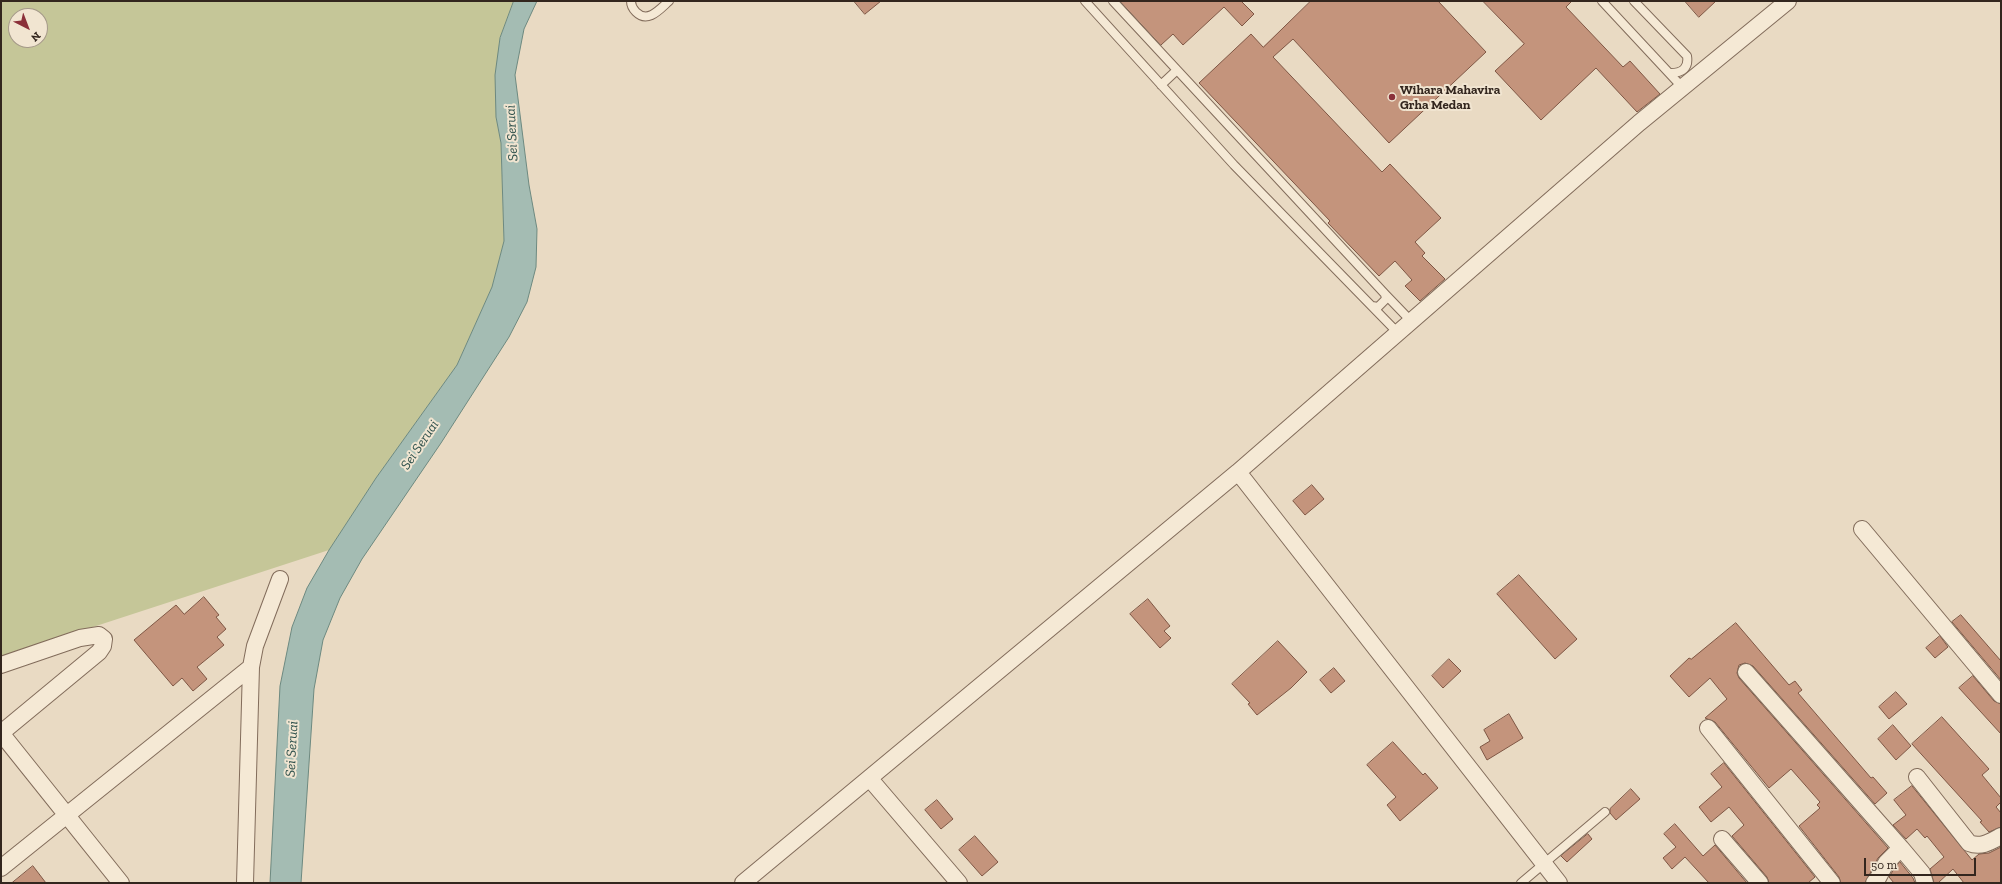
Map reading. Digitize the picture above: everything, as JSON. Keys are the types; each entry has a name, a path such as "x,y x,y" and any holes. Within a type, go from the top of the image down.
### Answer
{"street":[{"path":"743,883 1238,472 1639,123 1788,1"},
{"path":"1238,472 1559,883"},
{"path":"1862,529 2001,695"},
{"path":"245,883 252,667 255,646 280,579"},
{"path":"1,665 80,638 99,635 104,639 103,646 94,656 1,733 121,883"},
{"path":"1,868 252,667"},
{"path":"1746,672 1901,848 1922,873 1925,883"},
{"path":"1708,728 1824,880"},
{"path":"1917,777 1969,843 1977,846 1990,842 2001,836"},
{"path":"870,779 959,883"},
{"path":"1722,839 1760,883"},
{"path":"1874,883 1886,863 1901,848"}],"lane":[{"path":"631,1 633,10 638,15 647,16 657,12 669,1"},
{"path":"1085,1 1234,165 1398,333"},
{"path":"1113,1 1411,321"},
{"path":"1602,1 1671,73 1683,88"},
{"path":"1634,1 1701,72"},
{"path":"1671,73 1678,73 1684,69 1688,63 1687,56"},
{"path":"1161,85 1177,70"},
{"path":"1372,306 1378,307 1383,303 1386,299 1385,294"},
{"path":"1521,883 1605,812"}],"green space":[{"path":"1,1 514,1 500,38 496,117 501,143 504,241 492,287 457,365 376,478 329,550 1,657"}],"water":[{"name":"Sei Seruai","path":"514,1 537,1 524,29 515,75 529,185 537,229 536,267 527,302 509,337 441,443 362,559 340,598 323,640 314,689 301,883 270,883 280,686 292,627 307,588 329,550 376,478 457,365 492,287 504,241 501,143 496,117 495,75 500,38"}],"building":[{"path":"854,1 881,1 865,14"},
{"path":"1120,1 1241,1 1254,14 1242,26 1224,7 1183,45 1173,34 1161,45"},
{"path":"1311,1 1438,1 1486,52 1389,143 1293,39 1273,57 1382,172 1390,164 1441,218 1415,242 1425,253 1422,256 1445,279 1420,301 1405,286 1412,280 1395,261 1379,276 1328,223 1330,221 1199,83 1251,34 1263,47"},
{"path":"1483,1 1572,1 1566,7 1623,67 1630,61 1660,94 1637,112 1596,68 1541,120 1495,71 1524,44"},
{"path":"1685,1 1716,1 1699,17"},
{"path":"1312,485 1324,499 1305,515 1293,501"},
{"path":"1519,575 1577,639 1555,659 1497,594"},
{"path":"204,597 219,615 216,617 226,629 217,637 224,645 197,667 207,679 193,691 182,678 173,686 134,640 176,605 184,614"},
{"path":"1148,599 1170,626 1164,631 1171,638 1160,648 1130,614"},
{"path":"1961,615 2001,661 2001,680 1952,622"},
{"path":"1736,623 1789,685 1795,681 1802,690 1798,693 1871,778 1873,777 1887,793 1875,804 1753,666 1745,663 1739,665 1737,673 1739,678 1888,848 1878,858 1865,883 1841,883 1839,877 1799,826 1820,808 1817,805 1820,802 1791,769 1769,788 1715,722 1705,718 1727,699 1710,678 1689,697 1670,676 1689,658 1691,659"},
{"path":"1940,636 1948,647 1935,658 1926,648"},
{"path":"1278,641 1307,672 1291,688 1257,715 1248,704 1250,703 1232,684"},
{"path":"1449,659 1461,671 1443,688 1432,676"},
{"path":"1334,668 1345,681 1331,693 1320,680"},
{"path":"1973,676 1994,701 2001,704 2001,734 1959,688"},
{"path":"1896,692 1907,704 1889,719 1879,707"},
{"path":"1509,714 1523,738 1487,760 1480,747 1490,741 1484,730"},
{"path":"1942,717 1989,769 1982,775 2001,798 2001,802 1996,807 2001,813 2001,827 1989,832 1980,822 1982,821 1912,744"},
{"path":"1893,725 1911,746 1896,760 1878,739"},
{"path":"1393,742 1423,775 1425,773 1438,788 1400,821 1387,805 1396,797 1367,765"},
{"path":"1724,763 1815,877 1808,883 1769,883 1767,877 1732,836 1744,825 1729,807 1711,822 1699,807 1722,787 1711,774"},
{"path":"1912,786 1972,860 1979,854 1989,853 2001,847 2001,883 1964,883 1953,869 1938,883 1934,883 1930,869 1944,857 1927,836 1925,838 1917,829 1906,839 1893,825 1906,815 1894,800"},
{"path":"1631,789 1640,799 1616,820 1610,813 1610,809"},
{"path":"937,800 953,819 941,829 925,810"},
{"path":"1675,824 1703,856 1715,845 1747,883 1709,883 1685,857 1672,869 1663,858 1676,847 1664,834"},
{"path":"1588,834 1592,839 1567,862 1561,856"},
{"path":"975,836 998,862 982,876 959,850"},
{"path":"1900,862 1913,878 1915,883 1894,883 1889,877"},
{"path":"33,866 46,883 12,883"}],"place":[{"name":"Wihara Mahavira Grha Medan","path":"1392,97"}]}
